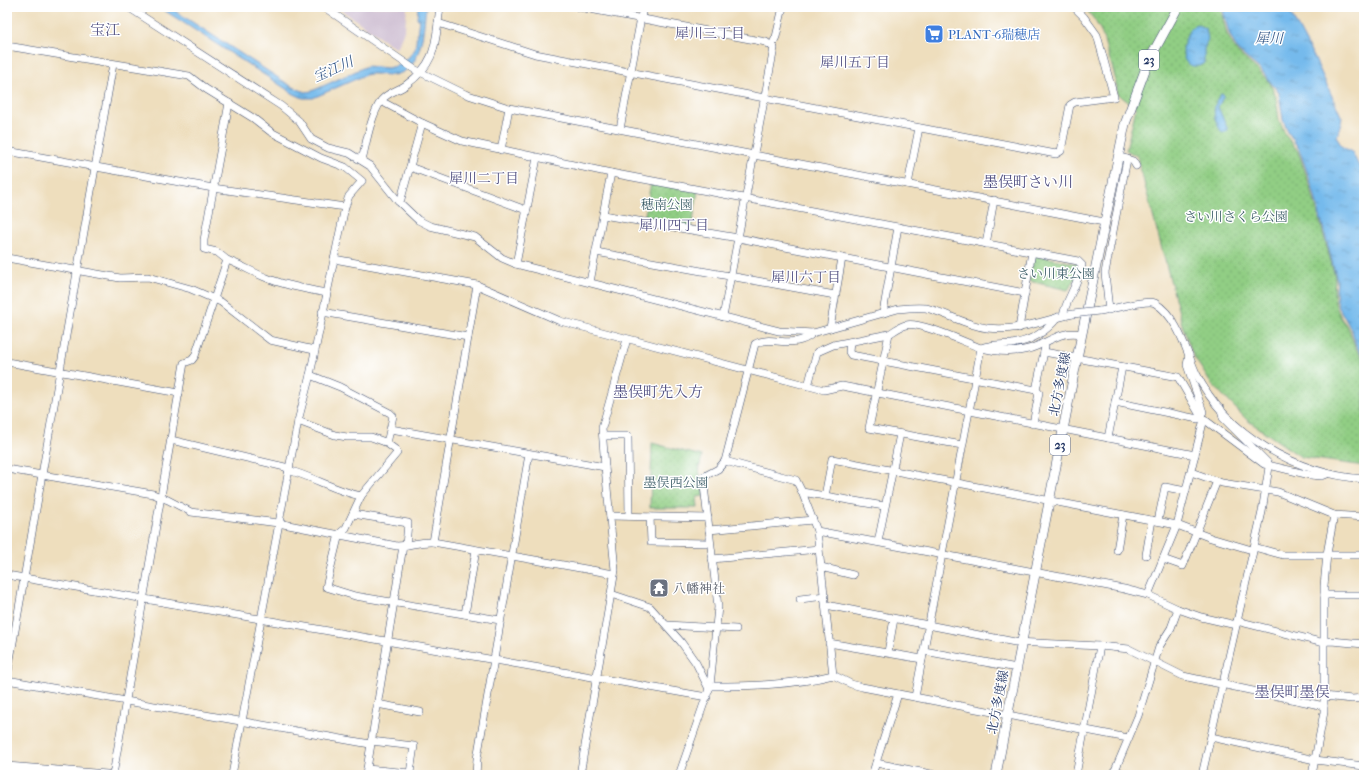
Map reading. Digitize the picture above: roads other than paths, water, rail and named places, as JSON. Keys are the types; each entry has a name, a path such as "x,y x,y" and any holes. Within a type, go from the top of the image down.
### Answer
{"main road":[{"name":"北方多度線","path":"996,775 1118,156 1128,116 1148,62 1178,7"},
{"path":"7,767 107,775"}],"street":[{"path":"128,7 281,106 299,121 311,139 321,145 349,153 359,158 370,166 398,201 418,220 430,226 475,237 502,258 516,264 779,331 812,333"},
{"path":"324,7 414,69 465,94 510,108 1104,222"},
{"path":"359,158 363,156 372,121 381,101 391,92 403,87 422,73 431,59 436,45 440,7"},
{"path":"579,7 766,42 772,45"},
{"path":"620,129 642,7"},
{"path":"723,317 774,53 772,45 776,37 783,7"},
{"path":"438,23 535,54 1059,154 1062,151 1070,105 1074,102 1114,97 1097,35 1084,17 1074,7"},
{"path":"7,46 195,78 203,87 271,132 354,173 362,181 349,196 345,207 326,293 310,375 298,421 288,469 232,775"},
{"path":"113,64 7,679 242,721 371,742 414,746 410,773 366,772 371,742 377,704 388,641 394,603 408,523 353,514"},
{"path":"381,101 422,123 462,141 610,173 746,197 1078,261 1082,265 1079,280 1061,317 1052,325 1027,340 1012,344 990,345 981,348"},
{"path":"229,103 213,188 204,248 217,252 227,260 266,278 288,285 326,293"},
{"path":"501,150 510,108"},
{"path":"398,201 401,199 422,123"},
{"path":"908,184 919,128"},
{"path":"7,151 213,188 345,207"},
{"path":"1118,156 1133,161 1136,166"},
{"path":"516,264 537,158"},
{"path":"1110,310 1105,273 1127,159"},
{"path":"410,167 526,210"},
{"path":"590,282 610,173"},
{"path":"986,244 994,200"},
{"path":"603,215 738,238 1024,293"},
{"path":"883,313 898,227"},
{"path":"596,252 835,296"},
{"path":"1018,328 1032,252"},
{"path":"7,258 120,278 148,277 190,289 221,302 270,340 314,350"},
{"path":"830,328 842,258"},
{"path":"334,259 477,285 560,321 824,390 842,386 1195,456"},
{"path":"113,775 184,363 192,360 195,356 227,260"},
{"path":"433,542 477,285"},
{"path":"679,775 710,688 717,628 718,606 703,477 718,468 725,461 755,344 758,342 800,341 812,333 905,308 925,308 985,328 1003,330 1018,328 1073,314 1110,310 1145,301 1155,303 1174,323 1204,389 1221,409 1259,443 1275,453 1327,474 1364,479"},
{"path":"322,312 468,337"},
{"path":"808,386 817,352 833,345 889,334 906,325 919,326 993,351 1013,351 1036,346 1057,335 1072,333 1082,334"},
{"path":"889,334 875,393 869,428 962,445"},
{"path":"580,775 614,574 602,428 627,339"},
{"path":"850,342 849,352 851,354 1036,390"},
{"path":"1032,424 1039,393 1036,390 1045,346 1043,343"},
{"path":"915,697 981,348"},
{"path":"1044,352 1178,377 1203,418 1255,458 1269,467 1276,467 1310,475 1322,476 1327,474"},
{"path":"1148,595 1177,525 1203,418 1201,405 1187,365 1189,355"},
{"path":"7,362 179,393"},
{"path":"1108,438 1122,367"},
{"path":"310,375 340,387 390,413 393,416 391,429 385,442"},
{"path":"1115,402 1186,417 1198,419 1203,418"},
{"path":"1202,775 1237,623 1266,489 1269,467 1268,463 1223,418 1221,409"},
{"path":"298,421 341,436 371,437 385,442 396,450 397,453 361,496 346,528 339,534 326,587 355,596 500,620"},
{"path":"391,429 605,467"},
{"path":"878,542 884,506 900,434"},
{"path":"603,436 628,436 630,516"},
{"path":"171,440 288,469 304,474 341,492 361,496"},
{"path":"476,775 477,759 529,454"},
{"path":"825,496 832,459 1177,525 1211,538 1283,555 1364,555"},
{"path":"725,461 796,480 817,531 833,675"},
{"path":"7,469 161,496 191,512 278,523 404,546 422,541 433,542 614,574"},
{"path":"1191,472 1217,482 1266,489 1334,515 1364,517"},
{"path":"1163,559 1183,566 1217,482"},
{"path":"1146,555 1165,487 1186,491"},
{"path":"802,492 884,506"},
{"path":"1117,550 1123,515"},
{"path":"1312,775 1324,706 1324,595 1327,554 1334,515"},
{"path":"610,516 708,518"},
{"path":"650,516 651,542 710,544"},
{"path":"709,530 813,520"},
{"path":"817,531 1036,572 1148,595 1178,609 1302,638 1364,644"},
{"path":"712,559 819,549"},
{"path":"465,614 476,550"},
{"path":"821,567 853,575"},
{"path":"7,575 707,697"},
{"path":"611,594 650,607 667,625 696,663 710,688"},
{"path":"1324,595 1364,595"},
{"path":"800,599 825,596"},
{"path":"826,605 1022,643 1100,646 1132,650 1156,664 1183,676 1324,706"},
{"path":"1132,775 1114,773 1138,716 1156,664 1160,647 1169,632 1178,609"},
{"path":"888,652 894,619"},
{"path":"667,625 736,629"},
{"path":"829,643 1017,668"},
{"path":"1076,775 1100,646"},
{"path":"710,688 766,685 813,680 833,675 851,684 1128,738"},
{"path":"872,775 898,694"},
{"path":"1324,696 1352,699 1364,698"},
{"path":"377,704 420,712"},
{"path":"1211,737 1315,760 1364,766"},
{"path":"876,763 936,775"}],"water":[{"name":"宝江川","path":"159,7 169,7 291,86 305,92 312,91 367,66 387,68 397,66 409,57 415,49 419,19 417,18 418,7 426,7 420,48 416,58 403,72 393,75 365,75 313,98 303,98 294,94"},
{"name":"犀川","path":"1222,7 1287,7 1314,57 1342,118 1337,137 1341,146 1352,152 1361,170 1364,181 1364,357 1356,346 1352,331 1338,306 1336,293 1337,280 1312,186 1299,149 1288,132 1283,120 1279,93 1261,70 1238,51 1229,33"},
{"path":"1196,24 1206,29 1208,39 1204,49 1204,63 1199,66 1191,66 1184,59 1183,48 1186,36"},
{"path":"1221,94 1224,95 1218,107 1228,130 1226,132 1222,132 1214,113 1216,104"}],"place":[{"name":"PLANT-6瑞穂店","path":"934,34"},
{"name":"八幡神社","path":"659,588"}],"district":[{"name":"宝江","path":"105,30"},
{"name":"犀川三丁目","path":"710,33"},
{"name":"犀川五丁目","path":"855,62"},
{"name":"犀川二丁目","path":"484,178"},
{"name":"墨俣町さい川","path":"1028,182"},
{"name":"犀川四丁目","path":"674,225"},
{"name":"犀川六丁目","path":"806,277"},
{"name":"墨俣町先入方","path":"658,392"},
{"name":"墨俣町墨俣","path":"1292,692"}],"park label":[{"name":"穂南公園","path":"667,204"},
{"name":"さい川さくら公園","path":"1236,216"},
{"name":"さい川東公園","path":"1056,273"},
{"name":"墨俣西公園","path":"676,482"}]}
